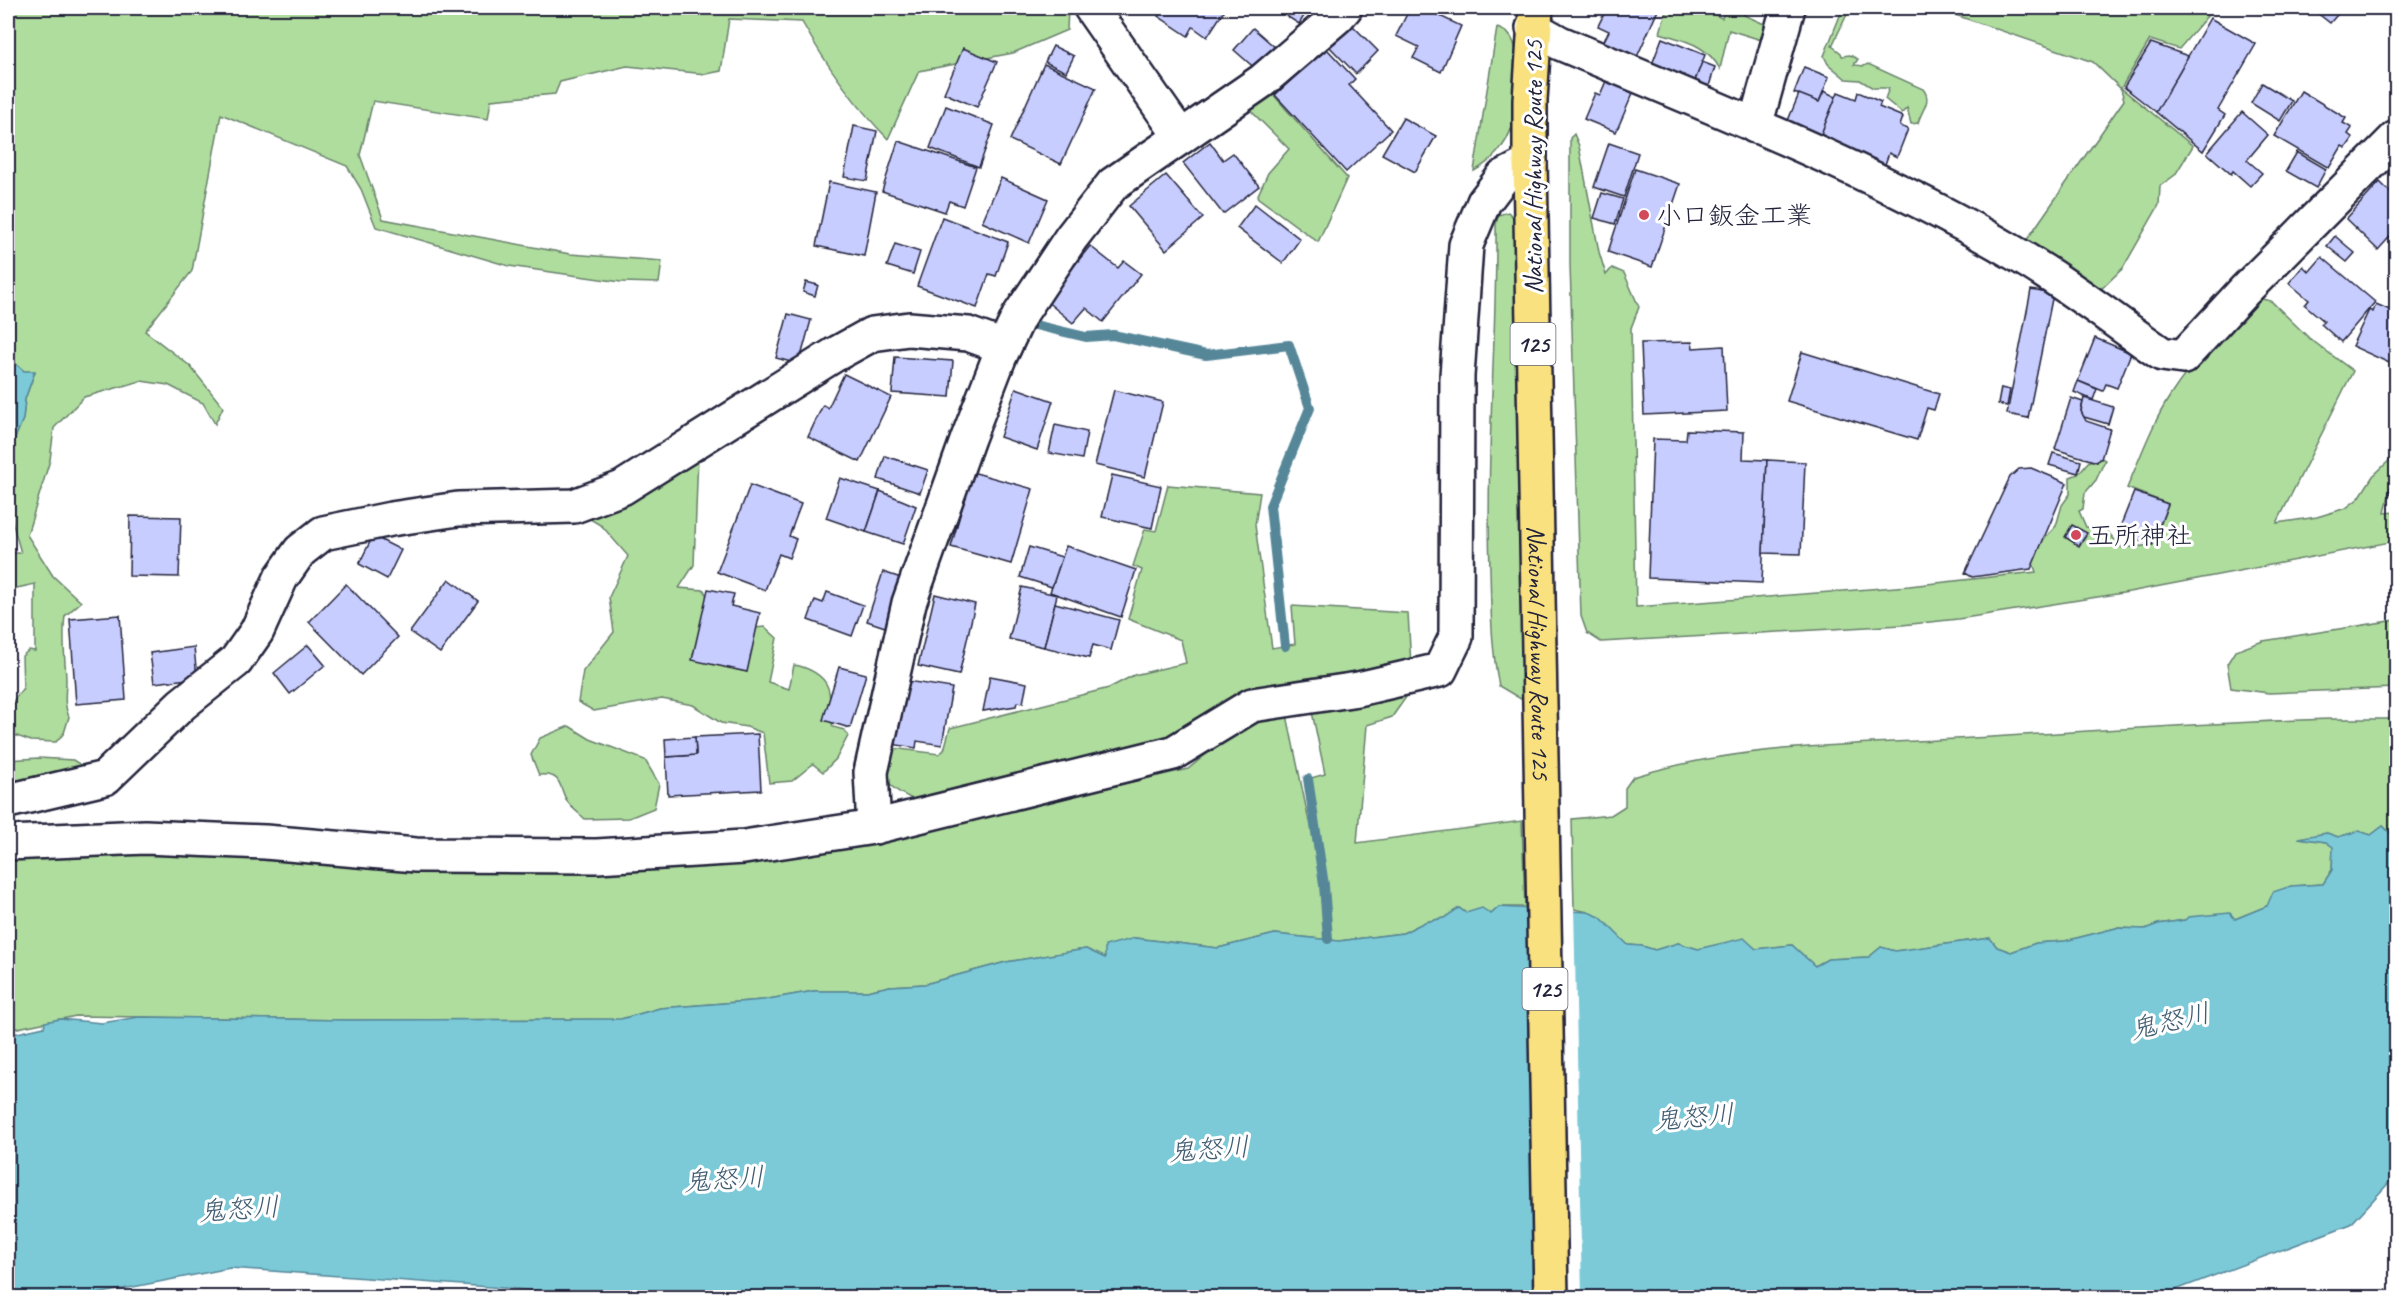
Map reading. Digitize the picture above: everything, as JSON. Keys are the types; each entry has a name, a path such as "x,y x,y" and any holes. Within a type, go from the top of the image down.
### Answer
{"highway":[{"name":"National Highway Route 125","path":"1534,18 1530,162 1551,1298"}],"street":[{"path":"1091,8 1181,137"},
{"path":"874,827 871,772 909,603 965,447 1004,347 1019,316 1071,238 1113,184 1262,81 1345,8"},
{"path":"1755,126 1788,8"},
{"path":"1534,18 1560,44 1755,126 1944,214 2018,255 2162,354 2182,357 2245,290 2397,138"},
{"path":"8,843 146,837 265,842 416,855 597,856 744,847 874,827 1173,753 1252,705 1358,689 1440,669 1456,637 1457,376 1466,245 1484,202 1503,177 1530,162"},
{"path":"8,801 105,778 182,704 236,661 257,631 281,578 300,550 323,533 391,519 458,509 574,506 621,488 834,355 872,334 909,329 968,334 1004,347"}],"green space":[{"path":"8,8 1068,8 1067,30 1013,53 919,71 888,139 841,84 802,22 729,19 721,71 706,74 627,66 560,82 555,94 491,100 488,119 373,101 360,155 383,219 570,254 662,261 659,283 621,282 509,266 376,227 361,189 347,166 221,114 192,271 145,331 190,366 223,407 215,424 203,403 168,385 141,381 84,397 54,428 50,460 27,535 53,576 81,602 65,616 65,703 69,717 64,733 56,742 31,741 8,733 10,709 23,688 22,656 29,650 35,651 35,584 8,590 8,553 21,553 8,507 8,455 23,419 25,399 35,372 24,371 8,357"},
{"path":"1667,8 1676,8 1695,15 1698,8 1722,18 1726,8 1745,8 1744,15 1773,28 1768,42 1729,30 1720,69 1701,49 1686,41 1660,33"},
{"path":"1843,8 1850,8 1832,46 1842,56 1850,55 1858,59 1854,65 1868,64 1923,89 1927,102 1918,123 1911,124 1907,108 1902,113 1885,99 1889,88 1873,88 1860,80 1846,79 1828,64 1824,56"},
{"path":"1935,8 2214,8 2179,49 2150,40 2121,88 2193,146 2175,175 2160,186 2159,205 2123,268 2094,296 2026,241 2124,100 2121,89 2093,62"},
{"path":"1497,28 1509,35 1516,51 1517,84 1514,117 1510,133 1502,146 1492,158 1474,171"},
{"path":"1270,91 1347,178 1318,242 1257,197 1268,173 1289,149 1250,110"},
{"path":"1574,134 1579,146 1599,252 1606,275 1612,268 1624,273 1639,307 1631,328 1636,607 1909,586 2036,572 2032,561 2043,540 2056,526 2062,505 2070,494 2070,477 2078,474 2088,462 2100,457 2105,460 2096,480 2085,493 2083,509 2079,511 2086,527 2106,530 2122,548 2153,545 2168,504 2127,488 2147,441 2164,407 2189,370 2224,330 2262,299 2271,301 2309,338 2353,371 2277,523 2317,517 2346,508 2359,498 2373,476 2396,454 2396,465 2385,513 2396,512 2396,541 2129,592 1958,619 1902,625 1601,642 1587,633 1581,616 1570,265 1570,138"},
{"path":"1508,212 1519,223 1524,701 1499,686 1494,657 1491,612 1489,482 1496,225 1498,215"},
{"path":"698,454 694,565 679,588 704,590 714,612 754,628 765,627 777,638 768,682 789,689 794,665 809,670 823,679 829,693 833,727 844,730 848,736 836,759 823,772 813,764 792,781 769,783 763,733 747,727 721,723 693,705 662,699 594,711 578,702 583,671 614,632 609,597 628,556 602,526 585,516"},
{"path":"1168,485 1260,493 1255,525 1272,648 1295,644 1292,606 1408,613 1411,666 1180,737 918,802 893,787 886,777 885,747 939,754 944,750 950,728 1109,688 1134,675 1186,663 1181,640 1128,619 1142,570 1133,566 1145,529 1156,531"},
{"path":"2396,620 2396,688 2269,693 2231,688 2227,664 2235,651 2263,641"},
{"path":"1411,690 1392,717 1367,725 1357,843 1522,821 1525,907 1499,907 1491,914 1466,913 1459,908 1444,918 1425,922 1403,933 1339,941 1275,934 1218,948 1135,938 1105,958 1086,949 1006,962 925,984 890,986 867,991 814,991 763,1000 660,1008 621,1019 345,1020 76,1016 8,1030 8,858 912,832 1188,769 1232,733 1286,710 1308,817 1315,830 1308,779 1325,774 1311,707"},
{"path":"2335,719 2396,719 2396,839 2383,826 2371,835 2359,831 2338,837 2327,833 2301,838 2326,842 2333,847 2332,870 2323,884 2291,886 2267,906 2235,919 2185,920 2158,924 2145,929 2116,928 2065,941 2036,943 2011,952 1997,947 1990,938 1895,951 1881,947 1869,957 1828,959 1815,966 1792,945 1756,949 1744,939 1698,949 1678,943 1655,950 1628,945 1588,912 1574,909 1572,819 1611,815 1625,806 1625,788 1633,777 1672,766 1752,752 1833,745"},
{"path":"569,726 590,739 645,760 659,784 654,808 629,818 585,819 573,809 557,780 548,775 539,775 531,755 540,738"},
{"path":"39,758 73,760 96,775 8,796 8,760"}],"water":[{"path":"8,357 24,371 35,371 25,399 23,419 8,455"},
{"name":"鬼怒川","path":"2383,826 2396,839 2396,1175 2351,1224 2157,1297 638,1298 230,1268 82,1297 8,1297 8,1035 44,1027 45,1022 60,1019 102,1023 139,1017 345,1020 621,1019 660,1008 763,1000 814,991 867,991 890,986 925,984 1006,962 1086,949 1105,958 1105,946 1135,938 1218,948 1275,934 1339,941 1403,933 1425,922 1444,918 1459,908 1466,913 1482,908 1491,914 1499,907 1588,912 1600,917 1628,945 1655,950 1678,943 1698,949 1744,938 1756,949 1792,945 1815,966 1828,959 1869,957 1881,947 1895,951 1990,938 1997,947 2011,952 2036,943 2065,941 2116,928 2145,929 2158,924 2185,920 2188,917 2230,913 2235,919 2267,906 2273,892 2291,886 2323,884 2332,870 2333,847 2326,842 2298,838 2327,833 2338,837 2359,831 2371,835"}],"pier":[{"path":"1528,904 1574,907 1582,1297 1536,1297"}],"building":[{"path":"1164,8 1226,8 1207,37 1193,27 1188,36 1158,16"},
{"path":"1274,8 1309,8 1299,24"},
{"path":"1410,8 1423,8 1461,26 1441,72 1413,58 1419,47 1396,36"},
{"path":"1607,8 1659,8 1636,59 1603,43 1609,31 1598,26"},
{"path":"2311,8 2343,8 2330,23"},
{"path":"2210,18 2256,44 2218,110 2225,115 2203,151 2156,112"},
{"path":"1347,20 1378,51 1356,74 1325,42"},
{"path":"1253,28 1277,49 1258,71 1234,50"},
{"path":"1662,38 1705,55 1694,83 1651,67"},
{"path":"2151,43 2188,56 2156,112 2124,87"},
{"path":"1053,46 1074,56 1066,72 1045,62"},
{"path":"963,48 997,62 977,107 944,93"},
{"path":"1326,48 1355,79 1349,85 1391,130 1346,172 1275,95"},
{"path":"1702,62 1715,67 1709,86 1695,81"},
{"path":"1044,64 1096,88 1061,164 1010,140"},
{"path":"1804,67 1829,77 1819,102 1794,93"},
{"path":"1606,81 1633,93 1616,132 1584,119 1595,93 1600,95"},
{"path":"2262,83 2292,101 2280,121 2251,103"},
{"path":"1824,91 1836,97 1817,144 1784,130 1799,94 1819,102"},
{"path":"2301,91 2346,118 2343,123 2352,128 2348,134 2353,138 2346,148 2342,146 2329,168 2274,136"},
{"path":"1838,92 1856,99 1858,92 1881,102 1879,107 1903,117 1900,126 1908,129 1897,157 1889,153 1883,170 1817,144"},
{"path":"946,106 994,125 979,167 930,148"},
{"path":"2242,112 2268,135 2247,160 2262,173 2250,186 2233,171 2231,174 2207,153"},
{"path":"1403,118 1436,136 1415,172 1382,154"},
{"path":"854,126 877,131 867,181 844,177"},
{"path":"898,141 976,167 963,206 949,201 945,212 882,191"},
{"path":"1210,142 1223,160 1233,153 1259,186 1223,214 1183,163"},
{"path":"1609,143 1638,153 1624,197 1594,187"},
{"path":"2297,152 2326,169 2316,188 2286,171"},
{"path":"1635,169 1680,184 1652,267 1608,252"},
{"path":"1166,175 1203,218 1166,250 1129,206"},
{"path":"1001,178 1048,199 1029,243 982,222"},
{"path":"829,182 876,192 864,256 816,246"},
{"path":"2380,182 2396,198 2396,230 2378,250 2346,219"},
{"path":"1602,193 1623,199 1615,224 1594,218"},
{"path":"1255,204 1300,239 1283,263 1237,228"},
{"path":"942,217 1008,242 996,276 989,274 977,308 917,286"},
{"path":"2335,236 2355,253 2347,262 2327,246"},
{"path":"895,244 920,252 913,274 887,266"},
{"path":"1090,246 1118,268 1124,261 1141,274 1103,322 1086,308 1073,323 1046,301"},
{"path":"2322,257 2375,302 2341,342 2321,324 2324,321 2305,305 2309,300 2289,283 2303,266 2309,272"},
{"path":"806,282 818,285 815,296 803,292"},
{"path":"2031,290 2053,294 2028,418 2007,414"},
{"path":"2376,304 2392,311 2396,304 2396,366 2352,346 2369,310 2373,312"},
{"path":"788,314 811,320 799,364 776,358"},
{"path":"2095,338 2131,353 2117,388 2106,384 2103,391 2078,381"},
{"path":"1692,342 1693,348 1724,346 1727,411 1644,415 1641,343"},
{"path":"1802,352 1939,394 1934,410 1927,408 1917,440 1787,401"},
{"path":"895,357 953,361 950,397 892,393"},
{"path":"844,374 891,397 860,462 808,437 823,405 828,408"},
{"path":"2078,381 2097,389 2093,400 2074,392"},
{"path":"1016,388 1053,401 1037,450 1000,437"},
{"path":"2001,388 2010,390 2007,406 1998,404"},
{"path":"1114,390 1163,402 1145,477 1095,465"},
{"path":"2071,398 2083,402 2081,411 2086,421 2110,429 2101,459 2097,462 2055,449"},
{"path":"2084,398 2113,407 2108,424 2084,417 2081,411"},
{"path":"1055,425 1087,432 1082,459 1049,453"},
{"path":"1687,430 1744,432 1743,459 1767,460 1762,583 1648,578 1653,439 1686,440"},
{"path":"2053,453 2081,461 2078,473 2049,465"},
{"path":"885,456 928,470 920,493 878,479"},
{"path":"1767,460 1805,462 1801,554 1763,553"},
{"path":"2396,465 2396,495 2389,494"},
{"path":"2031,468 2067,483 2031,569 1972,577 1965,573 2010,477 2019,469"},
{"path":"972,472 1033,489 1011,564 951,547"},
{"path":"1112,475 1161,486 1152,528 1102,517"},
{"path":"840,478 880,491 866,532 826,518"},
{"path":"750,485 801,504 789,536 796,539 789,558 779,554 765,590 717,572"},
{"path":"880,491 916,506 903,544 866,532"},
{"path":"2134,492 2168,504 2152,545 2118,532"},
{"path":"130,516 181,517 179,577 129,576"},
{"name":"五所神社","path":"2072,525 2087,533 2079,546 2065,537"},
{"path":"373,536 401,550 387,579 359,564"},
{"path":"1066,546 1136,570 1121,617 1050,592"},
{"path":"1029,547 1062,557 1052,587 1020,577"},
{"path":"883,572 904,579 888,628 867,621"},
{"path":"449,579 478,601 440,653 410,632"},
{"path":"346,584 398,637 361,675 309,622"},
{"path":"1022,587 1057,595 1044,647 1009,639"},
{"path":"708,589 734,594 731,606 760,613 747,672 692,660"},
{"path":"827,592 863,605 852,636 808,620 815,600 823,603"},
{"path":"935,594 975,604 959,675 918,666"},
{"path":"1055,603 1119,620 1111,650 1093,645 1089,658 1044,647"},
{"path":"120,615 126,700 76,704 70,619"},
{"path":"308,645 325,665 290,694 274,673"},
{"path":"194,647 197,678 154,683 150,653"},
{"path":"839,667 866,674 850,728 823,720"},
{"path":"990,676 1027,683 1023,703 1017,702 1016,706 983,711"},
{"path":"901,680 952,688 942,745 917,741 916,748 891,744"},
{"path":"758,734 761,790 668,795 666,757 696,755 695,737"},
{"path":"695,737 696,755 666,757 665,739"}],"waterway":[{"path":"1035,325 1086,337 1113,335 1206,355 1289,345 1310,408 1270,506 1285,646"},
{"path":"1308,779 1324,885 1328,939"}],"place":[{"name":"小口鈑金工業","path":"1644,215"},
{"name":"五所神社","path":"2076,535"}]}
